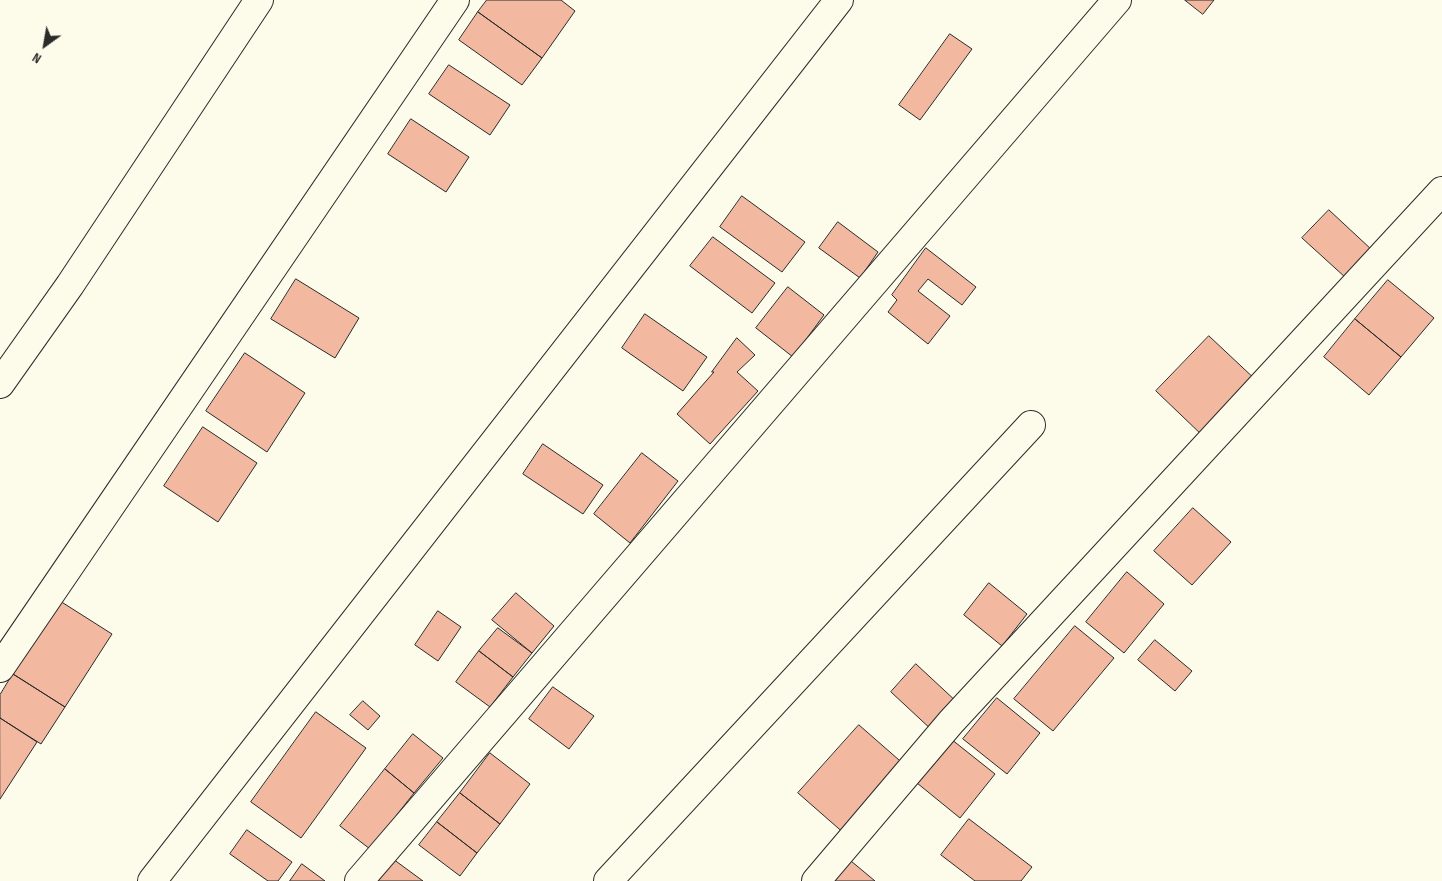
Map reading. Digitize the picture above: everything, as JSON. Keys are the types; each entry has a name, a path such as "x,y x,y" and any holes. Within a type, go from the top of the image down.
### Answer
{"street":[{"path":"0,384 70,285 259,0"},
{"path":"0,668 455,0"},
{"path":"152,881 839,0"},
{"path":"359,881 1117,0"},
{"path":"816,881 951,722 1442,191"},
{"path":"608,881 1031,424"}],"building":[{"path":"487,0 561,0 575,11 542,58 478,12"},
{"path":"1185,0 1214,0 1203,14"},
{"path":"478,12 542,58 522,85 459,40"},
{"path":"950,34 972,49 920,120 899,105"},
{"path":"449,65 510,105 490,135 429,94"},
{"path":"411,119 469,157 446,192 388,154"},
{"path":"742,196 805,242 782,272 720,227"},
{"path":"1329,210 1372,250 1346,278 1302,238"},
{"path":"838,222 878,252 860,278 819,248"},
{"path":"713,237 775,283 752,313 690,266"},
{"path":"926,248 976,287 962,305 928,279 918,291 950,316 928,344 888,312 897,300 892,295"},
{"path":"296,279 359,318 335,358 271,319"},
{"path":"1388,280 1434,318 1401,357 1355,319"},
{"path":"788,287 824,315 793,357 756,328"},
{"path":"645,314 707,357 683,391 622,348"},
{"path":"1355,319 1401,357 1369,395 1324,357"},
{"path":"1209,336 1258,382 1204,437 1156,391"},
{"path":"737,338 755,355 737,372 758,391 710,444 677,414 714,372 712,372"},
{"path":"245,353 305,393 267,452 206,411"},
{"path":"203,427 257,463 218,522 164,486"},
{"path":"543,444 603,485 583,514 523,474"},
{"path":"642,453 678,481 630,543 594,514"},
{"path":"1193,508 1231,542 1192,585 1154,551"},
{"path":"1127,572 1164,604 1124,653 1086,622"},
{"path":"989,583 1027,614 1002,646 964,615"},
{"path":"516,593 554,626 532,653 492,620"},
{"path":"60,601 112,634 65,707 13,674"},
{"path":"438,611 461,627 438,661 415,645"},
{"path":"1075,626 1114,658 1053,731 1014,699"},
{"path":"498,628 532,653 513,677 479,651"},
{"path":"1155,640 1192,671 1175,691 1138,660"},
{"path":"479,651 513,677 490,707 456,682"},
{"path":"916,664 959,704 934,732 891,692"},
{"path":"13,674 65,707 41,744 0,718 0,695"},
{"path":"553,687 594,716 569,749 529,719"},
{"path":"997,698 1040,733 1007,774 963,739"},
{"path":"363,701 380,716 368,730 350,715"},
{"path":"316,712 366,748 301,838 251,802"},
{"path":"0,718 37,742 0,799"},
{"path":"859,725 907,767 846,835 798,793"},
{"path":"413,734 443,758 414,793 385,769"},
{"path":"951,739 995,774 960,818 917,783"},
{"path":"490,753 530,784 500,824 460,793"},
{"path":"385,769 414,793 370,849 340,826"},
{"path":"460,793 500,824 477,853 437,822"},
{"path":"969,819 1032,867 1021,881 975,881 941,855"},
{"path":"437,822 477,853 460,876 419,845"},
{"path":"247,830 292,862 278,881 268,881 230,854"},
{"path":"845,856 875,881 823,881"},
{"path":"393,859 423,881 377,881"},
{"path":"302,864 325,881 290,881"}]}
